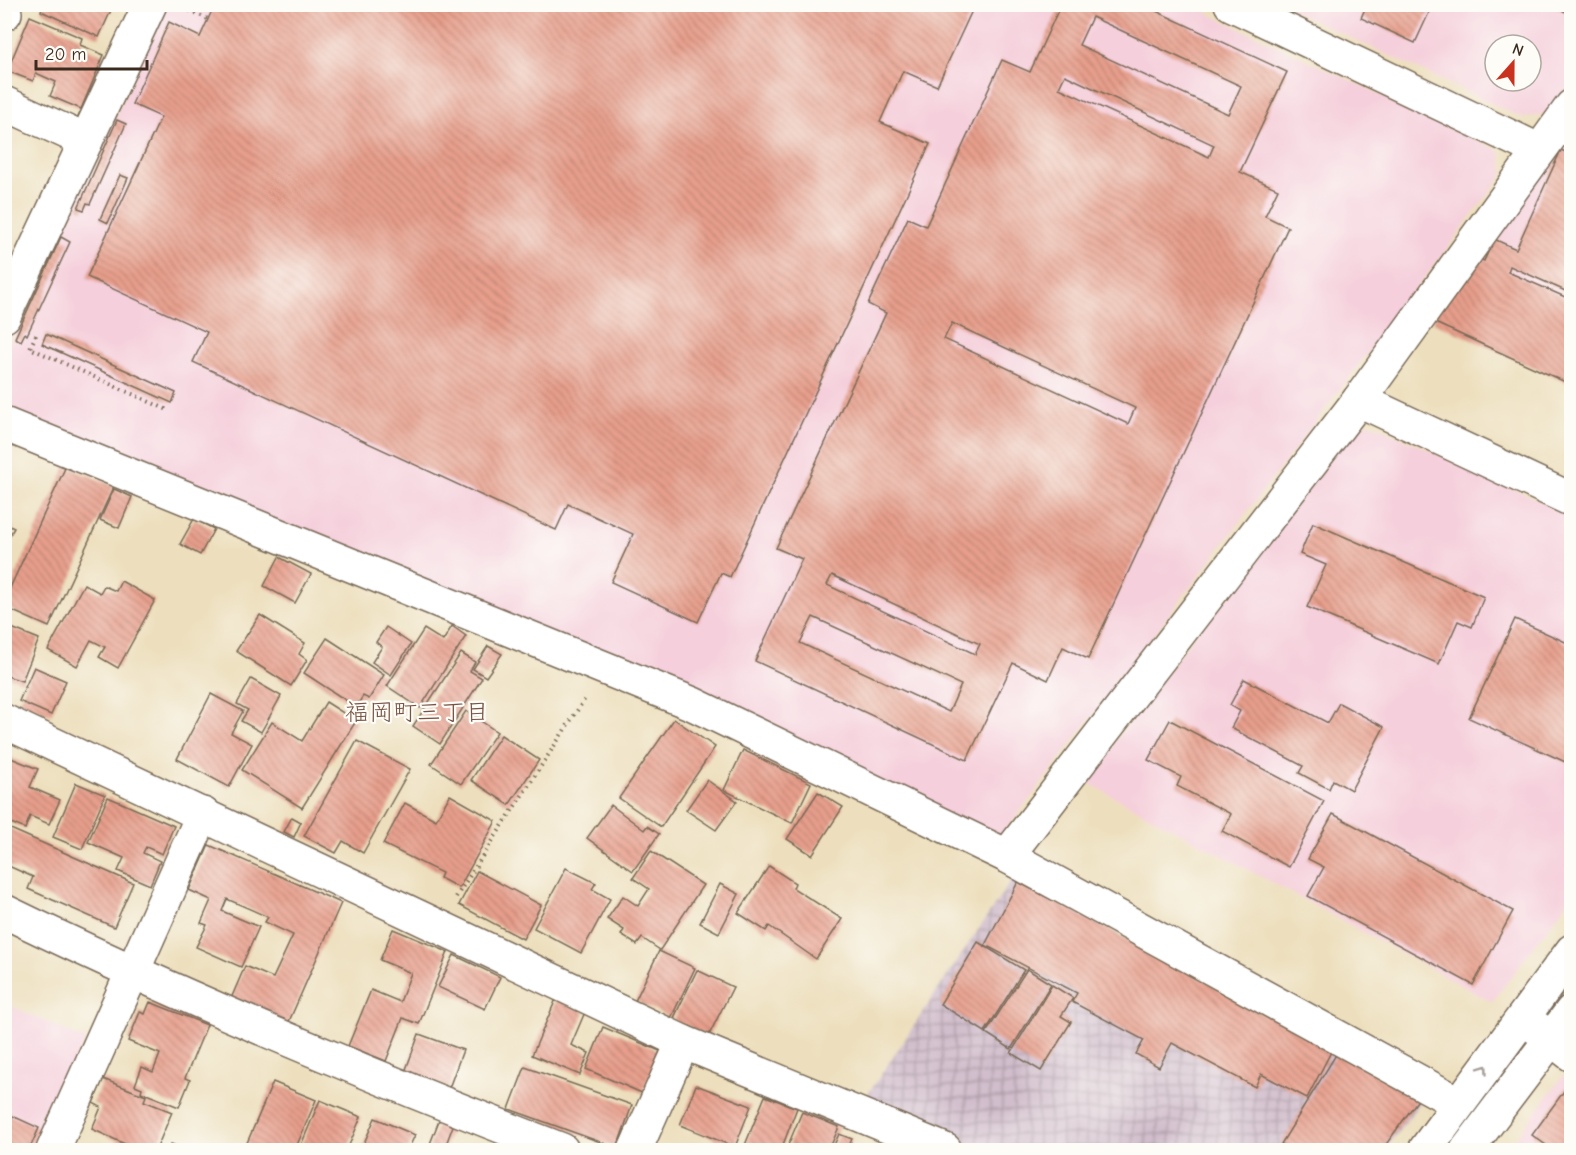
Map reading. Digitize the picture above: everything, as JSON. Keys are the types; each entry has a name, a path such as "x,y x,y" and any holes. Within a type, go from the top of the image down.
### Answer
{"street":[{"path":"4,316 150,4"},
{"path":"1231,4 1538,150"},
{"path":"4,103 86,141"},
{"path":"1007,856 1359,400 1572,106"},
{"path":"1359,400 1572,500"},
{"path":"4,424 693,704 1007,856 1458,1103"},
{"path":"4,721 683,1042 945,1150"},
{"path":"53,1150 203,814"},
{"path":"4,911 131,973 385,1082 562,1150"},
{"path":"1425,1150 1572,951"},
{"path":"1467,1150 1561,1047 1572,1011"},
{"path":"1522,1017 1561,1047"},
{"path":"635,1150 683,1042"}],"path":[{"path":"176,4 208,19"},
{"path":"40,328 30,348 170,411"},
{"path":"438,926 605,669"}],"shaded area":[{"path":"167,5 1190,5 1500,151 1504,173 999,839 5,409 5,353"},
{"path":"1281,5 1571,5 1571,83 1549,113 1523,118"},
{"path":"1571,134 1571,301 1477,257"},
{"path":"1370,423 1571,515 1571,897 1492,1002 1085,781 1352,426"},
{"path":"1013,878 1424,1097 1385,1150 985,1150 864,1100"},
{"path":"5,1003 86,1040 36,1150 5,1150"},
{"path":"1569,1068 1571,1069 1571,1150 1507,1150"}],"building":[{"path":"43,4 105,4 112,8 99,37 41,11"},
{"path":"215,4 975,4 937,86 903,71 880,122 930,144 730,577 721,573 698,622 611,582 633,534 568,504 556,530 193,362 207,332 87,277 161,117 132,104 169,22 200,37"},
{"path":"1061,4 1141,4 1287,72 1240,172 1278,189 1265,216 1288,227 1088,659 1063,647 1048,680 1013,663 967,760 755,661 802,559 776,548 886,313 868,304 908,218 926,226 1002,60 1030,72","holes":["1092,17 1241,86 1228,114 1079,45","1065,75 1214,145 1209,157 1059,88","952,323 1135,408 1128,424 944,339","832,575 980,644 975,654 827,585","813,617 961,685 949,712 800,643"]},
{"path":"1367,4 1433,4 1415,43 1361,18"},
{"path":"1548,4 1569,4 1566,12"},
{"path":"30,16 82,38 80,45 104,55 81,109 50,96 56,82 36,73 33,81 7,71"},
{"path":"117,120 126,124 90,204 87,203 84,210 78,208"},
{"path":"4,126 11,130 4,145"},
{"path":"1561,150 1572,155 1572,294 1510,266 1508,272 1572,300 1572,385 1433,322 1458,249 1484,261 1494,239 1516,249"},
{"path":"120,175 128,178 108,223 100,219"},
{"path":"61,237 70,242 27,335 25,333 21,341 15,338"},
{"path":"46,334 176,393 172,403 42,344"},
{"path":"66,466 114,486 49,627 4,607 4,601"},
{"path":"114,489 132,497 119,528 100,520"},
{"path":"194,519 214,529 200,555 180,544"},
{"path":"4,523 14,528 4,545"},
{"path":"1313,523 1484,597 1472,627 1458,621 1439,664 1307,607 1326,565 1300,554"},
{"path":"279,557 311,574 295,603 264,586"},
{"path":"121,581 155,600 118,668 99,657 105,647 91,640 77,666 48,650 84,584 100,593 104,586 116,591"},
{"path":"260,615 305,643 299,654 307,660 291,686 236,651"},
{"path":"1515,619 1572,645 1572,765 1469,718"},
{"path":"4,625 39,639 22,681 4,675"},
{"path":"452,626 466,636 420,708 387,686 424,629 443,641"},
{"path":"386,627 411,644 391,675 372,662 382,647 376,642"},
{"path":"327,638 384,675 369,699 363,696 356,707 304,673"},
{"path":"488,646 502,654 486,677 473,669"},
{"path":"461,653 475,662 470,671 482,678 440,744 413,726"},
{"path":"34,667 66,681 51,715 19,701"},
{"path":"251,679 281,696 261,732 241,721 248,710 237,704"},
{"path":"1244,679 1328,723 1339,703 1384,727 1351,790 1333,780 1329,789 1299,773 1303,766 1231,728 1240,711 1230,705"},
{"path":"211,694 243,711 231,733 252,744 229,787 177,759"},
{"path":"326,702 356,721 302,808 242,770 272,722 302,741"},
{"path":"466,711 497,732 461,784 431,764"},
{"path":"674,719 715,747 661,827 619,798"},
{"path":"1170,720 1324,801 1289,867 1222,831 1231,814 1177,786 1181,777 1148,760"},
{"path":"501,735 539,760 509,805 471,780"},
{"path":"357,741 410,769 363,853 343,841 336,853 304,836"},
{"path":"743,750 811,783 792,823 724,790"},
{"path":"6,756 38,769 30,787 60,800 49,824 30,816 25,829 4,820"},
{"path":"707,780 737,801 716,830 686,810"},
{"path":"76,783 105,795 82,849 53,837"},
{"path":"818,792 843,807 812,855 787,839"},
{"path":"450,795 496,821 459,888 440,878 442,873 383,844 405,803 436,820"},
{"path":"108,797 174,826 162,854 146,847 143,853 160,861 150,885 118,871 124,858 88,842"},
{"path":"611,805 644,830 647,826 659,834 633,871 587,838"},
{"path":"1333,814 1513,911 1473,985 1308,896 1324,867 1308,859"},
{"path":"292,817 301,822 294,837 284,832"},
{"path":"4,826 133,883 114,927 28,889 33,877 4,864"},
{"path":"209,845 341,903 287,1026 230,1001 245,966 273,978 293,935 265,922 268,917 227,899 222,911 259,927 241,967 196,947 207,925 201,923 211,900 189,890"},
{"path":"651,851 703,885 660,950 642,938 637,945 621,935 624,930 607,919 623,896 638,906 649,889 633,878"},
{"path":"769,866 795,883 793,888 842,919 816,959 769,926 766,931 738,913"},
{"path":"566,868 596,883 592,889 610,899 581,953 534,928"},
{"path":"477,871 541,905 523,939 459,905"},
{"path":"1018,882 1333,1048 1307,1098 1261,1074 1255,1087 1172,1043 1159,1067 1136,1054 1144,1040 1072,1002 1077,993 985,945"},
{"path":"720,884 739,894 719,933 700,923"},
{"path":"393,929 448,952 419,1024 403,1018 386,1061 348,1046 371,990 400,1002 411,973 380,960"},
{"path":"978,942 1024,970 985,1032 940,1004"},
{"path":"659,951 695,968 671,1018 635,1001"},
{"path":"454,955 500,977 485,1009 438,987"},
{"path":"1027,969 1051,984 1011,1049 986,1033"},
{"path":"697,970 733,987 708,1037 673,1020"},
{"path":"1052,985 1073,998 1061,1016 1071,1022 1041,1071 1011,1053"},
{"path":"556,999 585,1012 571,1045 589,1053 580,1075 532,1055"},
{"path":"150,1002 207,1025 185,1078 190,1080 179,1107 141,1092 142,1088 135,1085 142,1067 153,1072 160,1054 128,1041 140,1012 145,1014"},
{"path":"603,1027 660,1051 642,1093 586,1069"},
{"path":"419,1034 463,1050 449,1088 405,1072"},
{"path":"1337,1053 1420,1097 1382,1150 1292,1150 1281,1144"},
{"path":"525,1067 632,1105 617,1148 509,1109"},
{"path":"103,1079 146,1096 144,1101 172,1112 156,1150 138,1150 92,1129 101,1107 93,1103"},
{"path":"1572,1080 1572,1150 1553,1150 1532,1135"},
{"path":"273,1082 316,1100 295,1150 244,1150"},
{"path":"696,1085 751,1106 735,1147 680,1125"},
{"path":"765,1096 797,1108 781,1150 743,1150"},
{"path":"320,1100 361,1117 347,1150 299,1150"},
{"path":"4,1112 39,1128 29,1150 4,1150"},
{"path":"802,1112 839,1127 829,1150 786,1150"},
{"path":"375,1118 415,1135 408,1150 361,1150"},
{"path":"440,1118 454,1123 444,1150 428,1149"},
{"path":"839,1134 852,1139 847,1150 832,1150"},
{"path":"171,1144 187,1150 168,1150"}],"district":[{"name":"福岡町三丁目","path":"417,712"}]}
